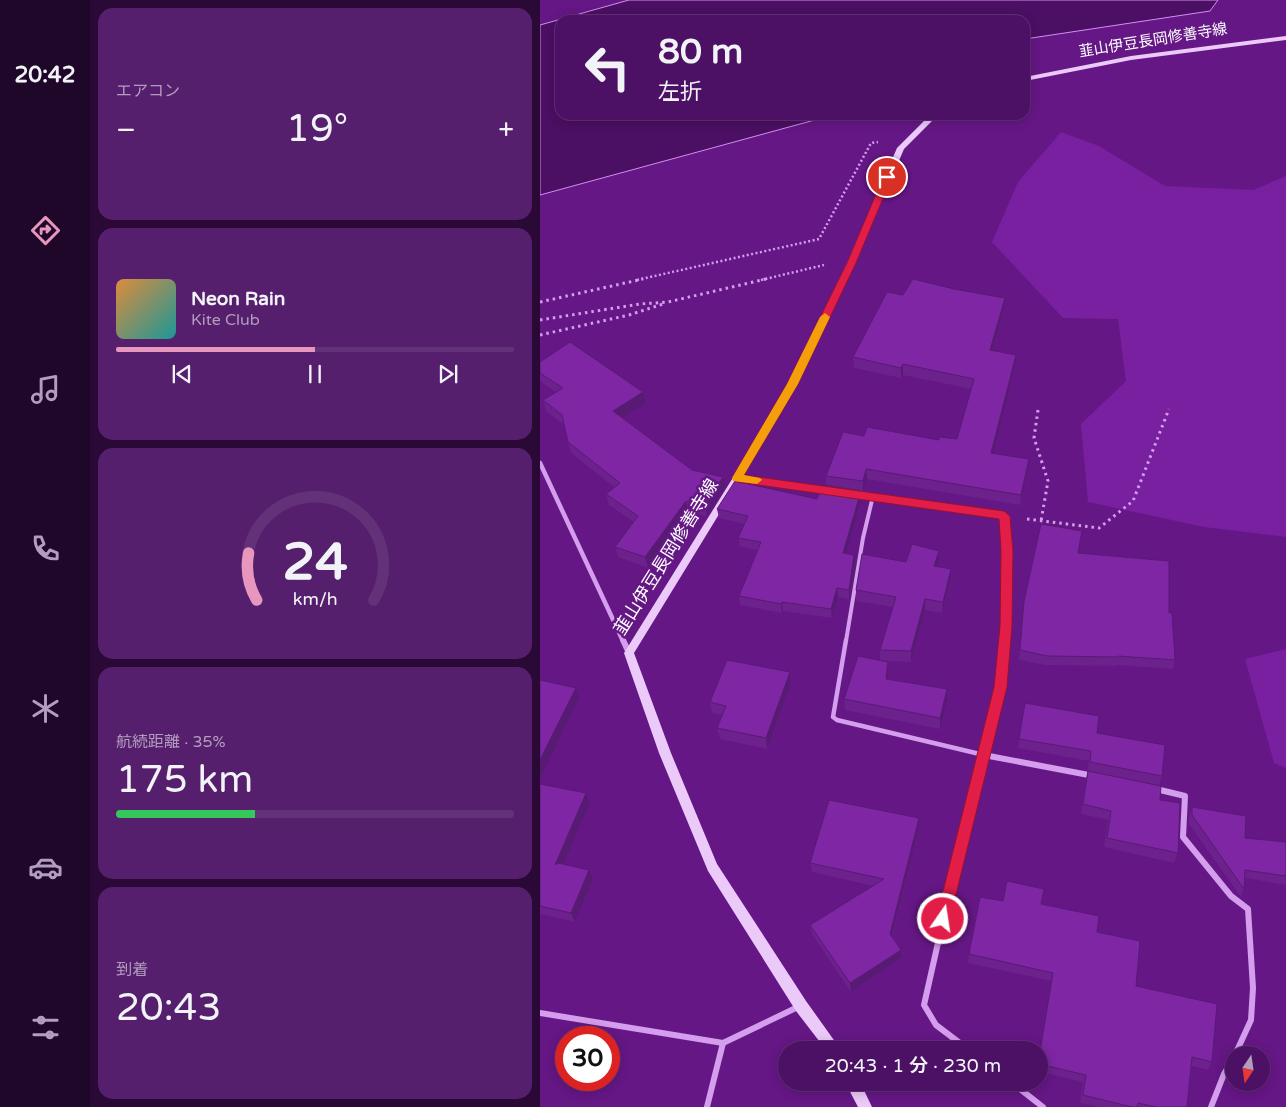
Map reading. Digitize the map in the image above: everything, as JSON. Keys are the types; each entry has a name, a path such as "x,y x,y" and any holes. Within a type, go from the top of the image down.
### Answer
{"main road":[{"name":"韮山伊豆長岡修善寺線","path":"1030,79 1131,58 1286,38"},
{"name":"韮山伊豆長岡修善寺線","path":"827,1041 800,1006 712,867 665,753 629,653 737,478 792,384 851,263 901,148 929,120"},
{"path":"857,1091 865,1107"}],"street":[{"path":"540,463 629,653"},
{"path":"737,478 834,491"},
{"path":"844,492 1004,516 1007,551 1006,626 1000,687 951,885 924,1005 936,1025 957,1041"},
{"path":"984,754 1099,777"},
{"path":"1147,787 1185,796 1183,837 1231,896 1248,909 1253,988 1251,1020 1239,1046"},
{"path":"540,1013 723,1043 800,1006"},
{"path":"707,1107 723,1043"},
{"path":"1211,1107 1225,1072"},
{"path":"1023,1091 1043,1107"}],"lane":[{"path":"873,496 863,538 833,717 837,720 984,754"}],"path":[{"path":"540,302 819,239 871,143 879,141"},
{"path":"540,335 629,315 668,302 825,264 851,263"},
{"path":"540,320 640,304 668,302"},
{"path":"1004,516 1099,528 1133,501 1169,409"},
{"path":"1038,410 1034,438 1048,481 1042,520"}],"shaded area":[{"path":"629,0 1218,0 1210,11 1030,38 1030,15 576,15"},
{"path":"555,21 555,120 815,120 540,195 540,25"},
{"path":"1061,132 1099,146 1165,186 1253,190 1286,176 1286,537 1204,527 1088,502 1081,424 1126,381 1118,319 1063,318 992,242 1018,182"},
{"path":"1286,649 1286,768 1274,763 1245,659"}],"building":[{"path":"913,279 954,289 1005,298 990,350 1016,355 991,453 1029,459 1021,495 866,469 863,481 826,476 843,432 864,436 867,427 939,440 939,437 957,439 974,379 903,364 901,368 853,357 887,292 903,295"},
{"path":"570,342 643,392 613,411 692,470 723,477 705,505 686,501 645,557 615,547 638,516 606,494 620,483 568,442 562,415 543,400 563,388 540,373 540,362"},
{"path":"735,481 817,499 823,485 861,491 843,553 854,555 849,590 837,588 831,609 782,602 781,604 739,596 761,542 738,538 748,516 717,509"},
{"path":"1041,524 1082,531 1078,553 1169,561 1169,613 1172,613 1175,660 1118,656 1047,656 1020,650 1024,601"},
{"path":"912,544 939,551 934,566 951,569 943,602 925,599 911,651 880,650 896,597 856,590 862,554 906,562"},
{"path":"858,656 888,662 886,679 947,689 940,718 844,699"},
{"path":"727,660 790,672 766,738 717,728 726,706 710,702"},
{"path":"540,680 576,688 540,760"},
{"path":"1025,703 1099,716 1097,733 1165,745 1162,776 1090,762 1091,751 1019,739"},
{"path":"1088,771 1161,786 1160,800 1180,803 1178,853 1107,838 1111,811 1083,804"},
{"path":"540,784 586,793 555,865 558,863 589,870 571,913 540,906"},
{"path":"829,800 919,818 890,934 901,950 850,983 810,925 884,879 810,863"},
{"path":"1192,807 1246,816 1245,838 1286,842 1286,876 1245,870 1244,889 1192,815"},
{"path":"1007,881 1044,889 1041,904 1099,916 1097,932 1140,941 1136,986 1217,1004 1212,1062 1192,1057 1187,1107 1156,1107 1138,1103 1137,1107 1132,1107 1083,1095 1086,1075 1048,1066 1048,1041 1042,1041 1053,973 969,954 980,897 1003,901"}],"slow traffic":[{"path":"757,480 737,478 792,384 825,317"}],"route":[{"path":"887,177 851,263 792,384 737,478 1004,516 1007,551 1006,626 1000,687 943,919"}]}
